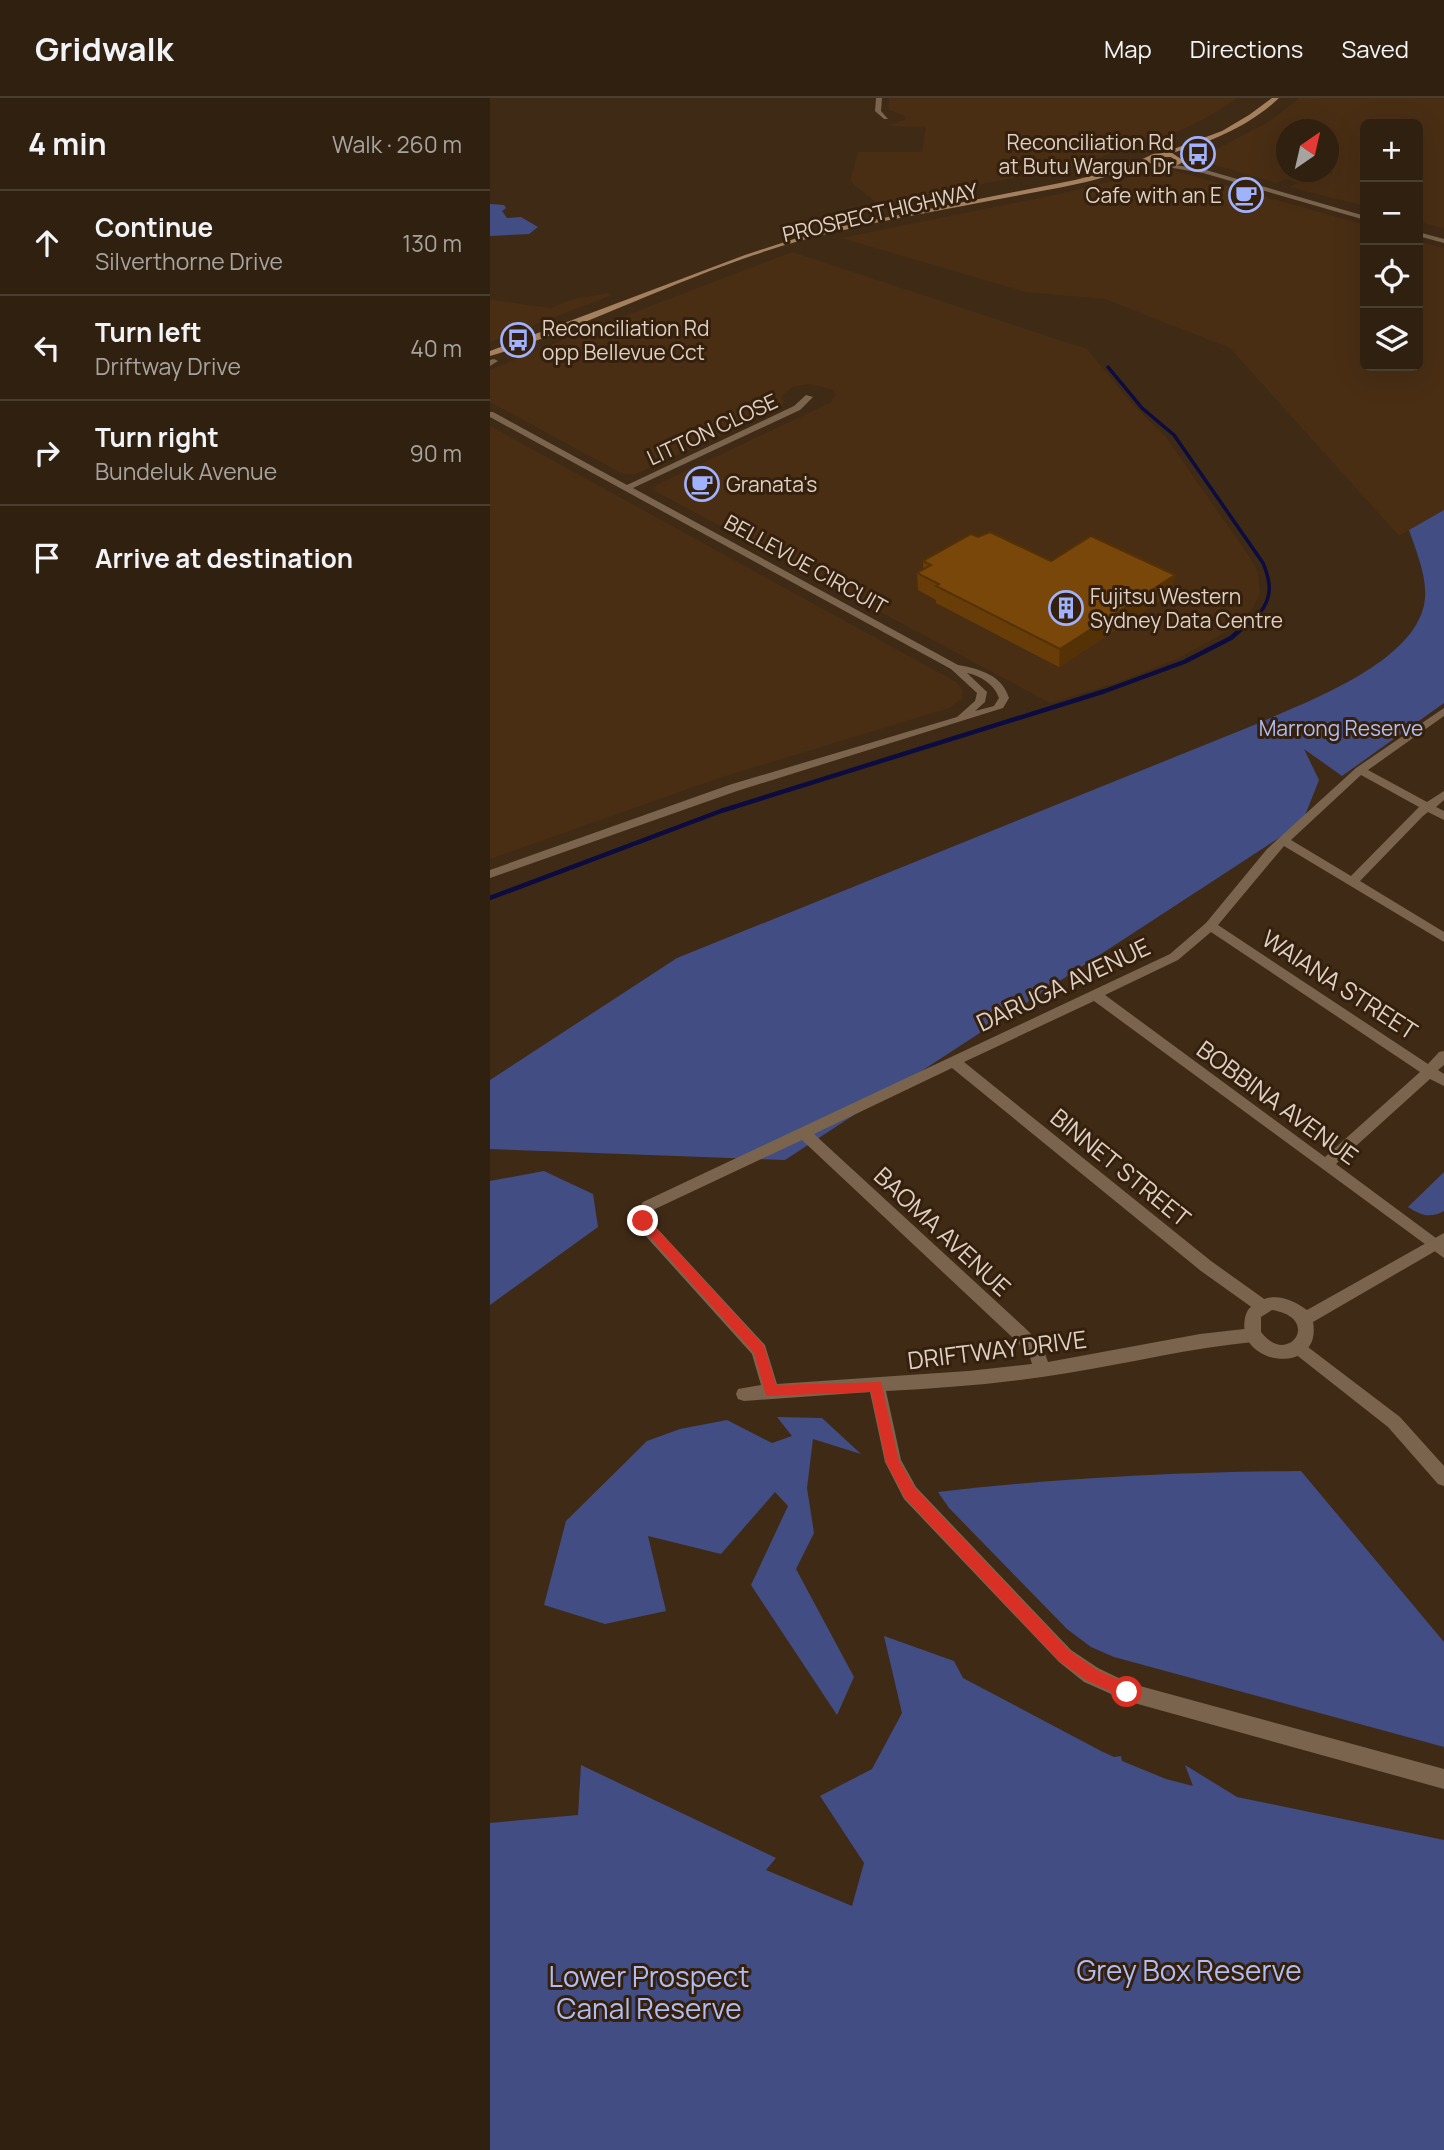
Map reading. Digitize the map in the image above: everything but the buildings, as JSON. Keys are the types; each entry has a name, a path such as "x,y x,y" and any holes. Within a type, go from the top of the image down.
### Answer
{"main road":[{"path":"1161,154 1219,134 1276,98"},
{"path":"1161,154 1172,155 1181,160 1248,127 1284,102"},
{"name":"PROSPECT HIGHWAY","path":"491,361 678,281 796,240 838,229 1061,185 1128,168 1161,154"},
{"path":"1149,159 1154,164 1168,166"},
{"name":"PROSPECT HIGHWAY","path":"491,361 743,265 820,239 1042,195 1168,166 1181,160"}],"street":[{"path":"879,98 878,111 886,118"},
{"path":"1181,160 1204,171"},
{"path":"1168,166 1204,171 1360,217"},
{"path":"1423,235 1444,241"},
{"name":"LITTON CLOSE","path":"626,488 797,408 809,397"},
{"name":"BELLEVUE CIRCUIT","path":"490,414 955,667 991,679 1003,692 1004,698 998,708 991,712 961,718 733,788 490,874"},
{"name":"BELLEVUE CIRCUIT","path":"955,667 982,692 979,702 961,718"},
{"name":"DARUGA AVENUE","path":"771,1392 759,1350 646,1228 643,1213 659,1199 1174,957 1210,926 1270,852 1363,767 1444,711"},
{"path":"1363,767 1437,803 1444,816"},
{"path":"1352,882 1437,803"},
{"path":"1283,841 1444,938"},
{"name":"WAIANA STREET","path":"1210,926 1444,1081"},
{"name":"BOBBINA AVENUE","path":"1094,995 1325,1165 1441,1245"},
{"path":"1325,1165 1444,1056"},
{"name":"BINNET STREET","path":"953,1061 1206,1266 1262,1306"},
{"name":"BAOMA AVENUE","path":"804,1133 1018,1332 1036,1350 1042,1370"},
{"path":"1305,1318 1441,1245"},
{"path":"1270,1303 1288,1305 1305,1318 1308,1328 1306,1339 1300,1348 1291,1352 1273,1351 1258,1342 1253,1335 1251,1324 1254,1314 1262,1306 1270,1303"},
{"name":"DRIFTWAY DRIVE","path":"744,1394 877,1386 1042,1370 1220,1337 1253,1335"},
{"path":"1300,1348 1394,1422 1444,1478"},
{"path":"877,1386 893,1462 910,1493 1040,1633 1091,1675 1127,1692 1444,1779"}],"shaded area":[{"path":"889,98 1238,98 1171,135 1124,148 1086,163 879,205 850,181 858,152 922,152 926,127 888,126 906,119 904,115 889,110"},
{"path":"1299,98 1444,98 1444,229 1423,223 1423,119 1360,119 1360,205 1289,187 1297,183 1294,182 1339,182 1339,119 1276,119 1276,182 1279,182 1277,183 1204,162 1209,153 1270,121"},
{"path":"1172,170 1360,224 1360,371 1423,371 1423,242 1444,248 1444,510 1399,536 1230,348 1105,299 1026,292 841,238 1054,195 1155,171"},
{"path":"792,252 1087,349 1135,407 1165,436 1249,556 1258,573 1260,594 1251,611 1229,630 1179,658 1119,682 1050,703 655,491 656,485 830,403 836,395 831,389 808,384 792,387 782,396 783,406 636,474 623,474 490,402 490,370"},
{"path":"607,293 612,295 490,342 490,300 551,308 571,300"},
{"path":"490,426 956,682 963,690 962,699 949,708 716,779 490,859"}],"green space":[{"path":"490,204 504,205 506,208 502,211 507,218 521,217 538,227 529,234 490,236"},
{"name":"Marrong Reserve","path":"1444,510 1444,703 1342,776 1304,749 1319,780 1302,823 785,1160 490,1149 490,1080 677,958 1259,723 1358,676 1404,641 1418,621 1425,590 1423,573 1409,530"},
{"path":"544,1171 593,1194 598,1227 490,1305 490,1181"},
{"path":"1444,1172 1444,1211 1425,1215 1408,1207"},
{"path":"777,1417 822,1418 861,1454 813,1439 807,1488 814,1533 796,1569 854,1677 837,1715 751,1585 788,1506 775,1492 721,1554 648,1536 666,1611 605,1624 544,1605 566,1521 647,1441 680,1429 727,1420 772,1443 792,1436"},
{"path":"1301,1471 1444,1642 1444,1747 1114,1657 1091,1647 1067,1629 949,1508 938,1492 1119,1477"},
{"path":"884,1636 954,1661 963,1678 1101,1751 1114,1757 1121,1756 1122,1761 1166,1779 1193,1786 1185,1765 1237,1797 1444,1840 1444,2150 490,2150 490,1823 578,1815 581,1765 776,1858 766,1870 852,1906 864,1863 820,1796 872,1769 902,1713"}],"waterway":[{"path":"1108,367 1142,408 1174,435 1263,563 1268,577 1269,595 1259,614"},
{"path":"490,898 721,811 1105,691 1184,662 1231,638 1260,612"}],"place":[{"name":"Reconciliation Rd at Butu Wargun Dr","path":"1198,154"},
{"name":"Cafe with an E","path":"1246,195"},
{"name":"Reconciliation Rd opp Bellevue Cct","path":"518,340"},
{"name":"Granata's","path":"702,484"},
{"name":"Fujitsu Western Sydney Data Centre","path":"1066,608"}],"route":[{"path":"643,1221 646,1228 759,1350 771,1392 877,1386 893,1462 910,1493 1040,1633 1065,1656 1091,1675 1127,1692"}],"park label":[{"name":"Grey Box Reserve","path":"1189,1970"},
{"name":"Lower Prospect Canal Reserve","path":"649,1992"}]}
